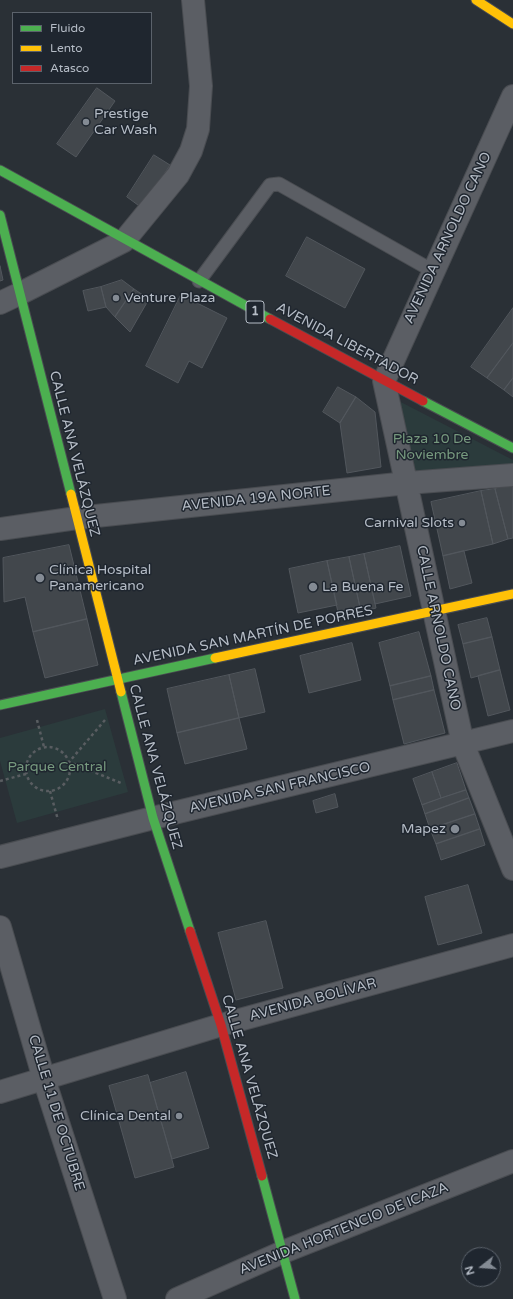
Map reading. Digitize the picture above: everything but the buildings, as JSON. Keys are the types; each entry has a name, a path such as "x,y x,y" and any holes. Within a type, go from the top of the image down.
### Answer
{"main road":[{"path":"476,0 513,24"},
{"name":"AVENIDA LIBERTADOR","path":"0,170 124,241 513,448"},
{"name":"CALLE ANA VELÁZQUEZ","path":"0,215 10,299 76,518 152,818 221,1025 284,1252 295,1299"},
{"name":"AVENIDA SAN MARTÍN DE PORRES","path":"0,705 513,594"}],"street":[{"path":"10,299 124,241 178,175 191,151 198,129 201,86 193,0"},
{"name":"AVENIDA ARNOLDO CANO","path":"384,380 513,96"},
{"name":"CALLE ARNOLDO CANO","path":"384,380 463,744 513,869"},
{"name":"AVENIDA 19A NORTE","path":"0,529 76,518 407,483 513,475"},
{"name":"AVENIDA SAN FRANCISCO","path":"0,858 152,818 513,731"},
{"name":"CALLE 11 DE OCTUBRE","path":"0,927 44,1079 115,1299"},
{"name":"AVENIDA BOLÍVAR","path":"0,1092 221,1025 513,945"},
{"name":"AVENIDA HORTENCIO DE ICAZA","path":"177,1299 284,1252 513,1161"}],"lane":[{"path":"199,281 270,185 279,184 433,272"}],"path":[{"path":"31,698 44,747"},
{"path":"125,710 106,719 69,762 69,774 65,782 58,788 50,791 41,790 33,786 26,774 26,762 30,755 36,750 44,747 52,747 60,750 69,762 124,784 143,780"},
{"path":"0,781 26,774"},
{"path":"50,791 64,841"}],"green space":[{"name":"Plaza 10 De Noviembre","path":"395,399 513,460 513,468 412,474"},
{"name":"Parque Central","path":"105,709 128,792 17,823 0,761 0,738"}],"traffic: fast":[{"path":"0,170 270,319"},
{"path":"0,215 71,494"},
{"path":"423,401 513,448"},
{"path":"0,705 215,658"},
{"path":"121,692 153,818 190,931"},
{"path":"262,1176 295,1299"}],"traffic: slow":[{"path":"476,0 513,24"},
{"path":"71,494 121,692"},
{"path":"215,658 513,594"}],"traffic: jam":[{"path":"270,319 423,401"},
{"path":"190,931 221,1025 262,1176"}],"place":[{"name":"Prestige Car Wash","path":"86,122"},
{"name":"Venture Plaza","path":"116,298"},
{"name":"Carnival Slots","path":"462,523"},
{"name":"Clínica Hospital Panamericano","path":"40,578"},
{"name":"La Buena Fe","path":"313,587"},
{"name":"Mapez","path":"455,829"},
{"name":"Clínica Dental","path":"179,1116"}]}
